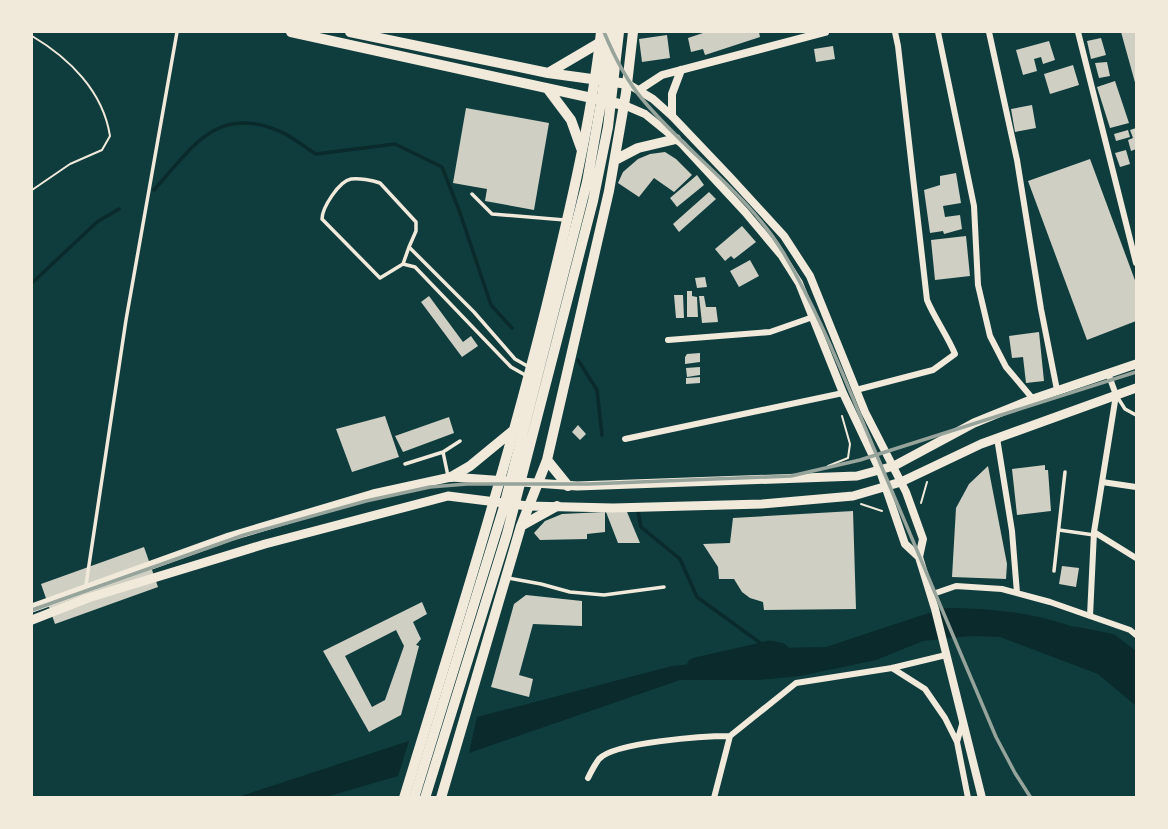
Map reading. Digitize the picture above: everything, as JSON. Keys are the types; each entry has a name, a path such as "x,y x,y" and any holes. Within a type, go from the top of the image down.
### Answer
{"highway":[{"path":"291,32 329,36 624,105"},
{"path":"350,32 627,88"},
{"path":"414,797 503,510 587,182 610,32"},
{"path":"425,797 507,534 593,201 608,127 619,32"},
{"path":"548,72 600,37"},
{"path":"547,88 571,120 581,148"}],"main road":[{"path":"441,797 521,526 536,482 547,460 615,160 633,32"},
{"path":"404,797 516,428 568,220 600,37"},
{"path":"615,160 638,148 676,139"},
{"path":"32,608 229,537 373,494 450,477 568,486 857,476 880,471 974,423 1057,390 1136,364"},
{"path":"32,620 88,598 265,544 448,496 528,506 613,508 762,504 853,496 901,482 997,438 1136,388"},
{"path":"450,477 470,466 516,428"},
{"path":"547,460 568,486"},
{"path":"521,526 557,506"},
{"path":"229,537 236,554"}],"street":[{"path":"639,90 662,75 825,32"},
{"path":"856,390 933,370 955,354 950,341 938,326 927,300 895,32"},
{"path":"938,32 974,206 978,285 990,336 1006,366 1033,399"},
{"path":"989,32 1017,160 1057,390"},
{"path":"1078,32 1136,263"},
{"path":"672,116 672,94 681,70"},
{"path":"627,88 639,90 672,116 784,236 810,276 865,412 894,466 923,539 919,557 935,609 982,797"},
{"path":"624,105 645,114 676,139 745,212 782,256 799,283 840,394 880,471 905,544 919,557"},
{"path":"668,340 770,332 813,317"},
{"path":"1090,616 1094,533 1116,395 1108,373"},
{"path":"625,439 840,394"},
{"path":"997,438 1012,531 1017,593"},
{"path":"1102,482 1136,487"},
{"path":"1094,533 1136,558"},
{"path":"930,596 956,586 1002,589 1090,616 1130,630 1136,635"},
{"path":"588,778 600,758 608,753 653,743 730,736 796,683 892,667 946,652"},
{"path":"892,667 925,690 946,718 957,742 968,797"},
{"path":"957,742 963,719"},
{"path":"715,797 730,736"}],"lane":[{"path":"86,589 126,320 177,32"},
{"path":"349,179 380,183 416,222 416,231 402,264 380,278 322,219 323,209 344,182 349,179"},
{"path":"472,194 492,214 568,220"},
{"path":"409,247 474,312 514,359 530,372"},
{"path":"402,264 415,267 511,366 530,372"},
{"path":"1116,395 1125,409 1136,415"},
{"path":"405,464 443,452 460,441"},
{"path":"443,452 450,477"},
{"path":"1054,571 1065,472"},
{"path":"1059,530 1094,533"},
{"path":"506,578 541,583 570,592 604,595 664,587"}],"path":[{"path":"32,36 71,65 96,95 108,122 110,136 102,150 70,164 32,190"},
{"path":"821,469 848,457 850,444 840,394"},
{"path":"916,519 932,468"},
{"path":"861,504 884,512"}],"water":[{"path":"944,608 1018,613 1088,633 1136,668 1136,706 1098,674 1000,637 970,636 923,641 876,660 800,676 759,680 680,680 469,753 477,717 672,666 731,660 774,648 826,647"},
{"path":"409,741 398,776 326,797 238,797"}],"building":[{"path":"706,32 759,32 760,37 705,55 703,49 691,52 688,38"},
{"path":"1121,32 1136,32 1136,86"},
{"path":"667,35 670,58 642,62 639,39"},
{"path":"1101,38 1106,55 1091,59 1087,41"},
{"path":"1049,41 1055,60 1043,64 1041,57 1034,59 1037,71 1023,75 1016,50"},
{"path":"833,46 835,59 816,62 814,49"},
{"path":"1107,62 1110,76 1099,78 1095,63"},
{"path":"1073,65 1079,85 1050,94 1044,74"},
{"path":"1115,81 1129,123 1110,128 1097,87"},
{"path":"1032,105 1036,128 1015,132 1011,109"},
{"path":"466,108 549,123 534,210 485,201 487,189 453,183"},
{"path":"1136,128 1136,149 1131,151 1128,140 1133,138 1130,130"},
{"path":"1128,130 1130,137 1116,141 1114,134"},
{"path":"1126,150 1130,164 1120,167 1115,153"},
{"path":"665,152 692,175 674,192 654,178 639,197 618,183 623,172 638,159"},
{"path":"1090,159 1136,283 1136,321 1087,340 1028,181"},
{"path":"956,173 961,203 943,206 945,217 960,215 962,229 944,234 943,231 930,233 924,190 940,185 940,176"},
{"path":"697,175 704,185 677,207 670,198"},
{"path":"709,192 716,199 679,232 673,224"},
{"path":"742,226 756,242 734,259 731,256 725,261 715,249"},
{"path":"966,236 970,276 935,280 931,240"},
{"path":"750,260 759,276 739,287 730,271"},
{"path":"705,277 707,287 697,288 695,278"},
{"path":"687,291 692,291 692,296 697,297 698,317 687,317"},
{"path":"674,295 683,295 684,318 676,318"},
{"path":"429,296 463,342 471,336 478,346 462,357 421,302"},
{"path":"699,296 704,296 706,307 716,307 718,322 702,323"},
{"path":"1039,332 1044,381 1026,383 1023,357 1012,358 1009,336"},
{"path":"700,353 700,362 685,364 687,354"},
{"path":"700,367 700,375 687,377 686,368"},
{"path":"700,377 700,383 686,384 686,378"},
{"path":"385,416 399,457 352,472 336,429"},
{"path":"449,417 454,433 403,452 395,436"},
{"path":"578,425 586,434 580,440 572,432"},
{"path":"1045,465 1045,470 1048,470 1051,511 1017,515 1012,469"},
{"path":"988,466 1007,564 1006,579 952,577 956,508 969,484"},
{"path":"853,511 856,609 764,610 763,602 742,592 734,579 719,579 718,567 703,544 730,543 733,518"},
{"path":"605,512 605,532 587,534 587,539 540,540 534,533 545,521 562,514"},
{"path":"606,512 627,512 640,543 618,543"},
{"path":"144,547 158,587 55,624 41,584"},
{"path":"1062,566 1079,568 1076,587 1059,584"},
{"path":"526,595 582,601 582,626 533,624 519,675 533,679 529,697 491,687 514,604"},
{"path":"422,602 427,614 413,622 421,639 416,645 419,646 401,715 369,732 323,651","holes":["396,630 404,646 385,700 372,707 345,656"]}],"waterway":[{"path":"154,190 193,146 222,127 238,123 257,124 279,131 316,154 395,144 442,167 491,305 512,328"},
{"path":"32,283 97,222 119,209"},
{"path":"578,360 597,390 602,435"},
{"path":"638,511 641,527 680,559 697,597 770,650"},
{"path":"1075,636 1110,643 1136,663"},
{"path":"696,667 770,650 780,652"}],"railway":[{"path":"604,32 621,68 637,92 660,119 752,210 783,252 796,275 820,322 996,737 1031,798"},
{"path":"32,610 244,535 366,501 430,487 791,476 860,460 1136,372"}]}
